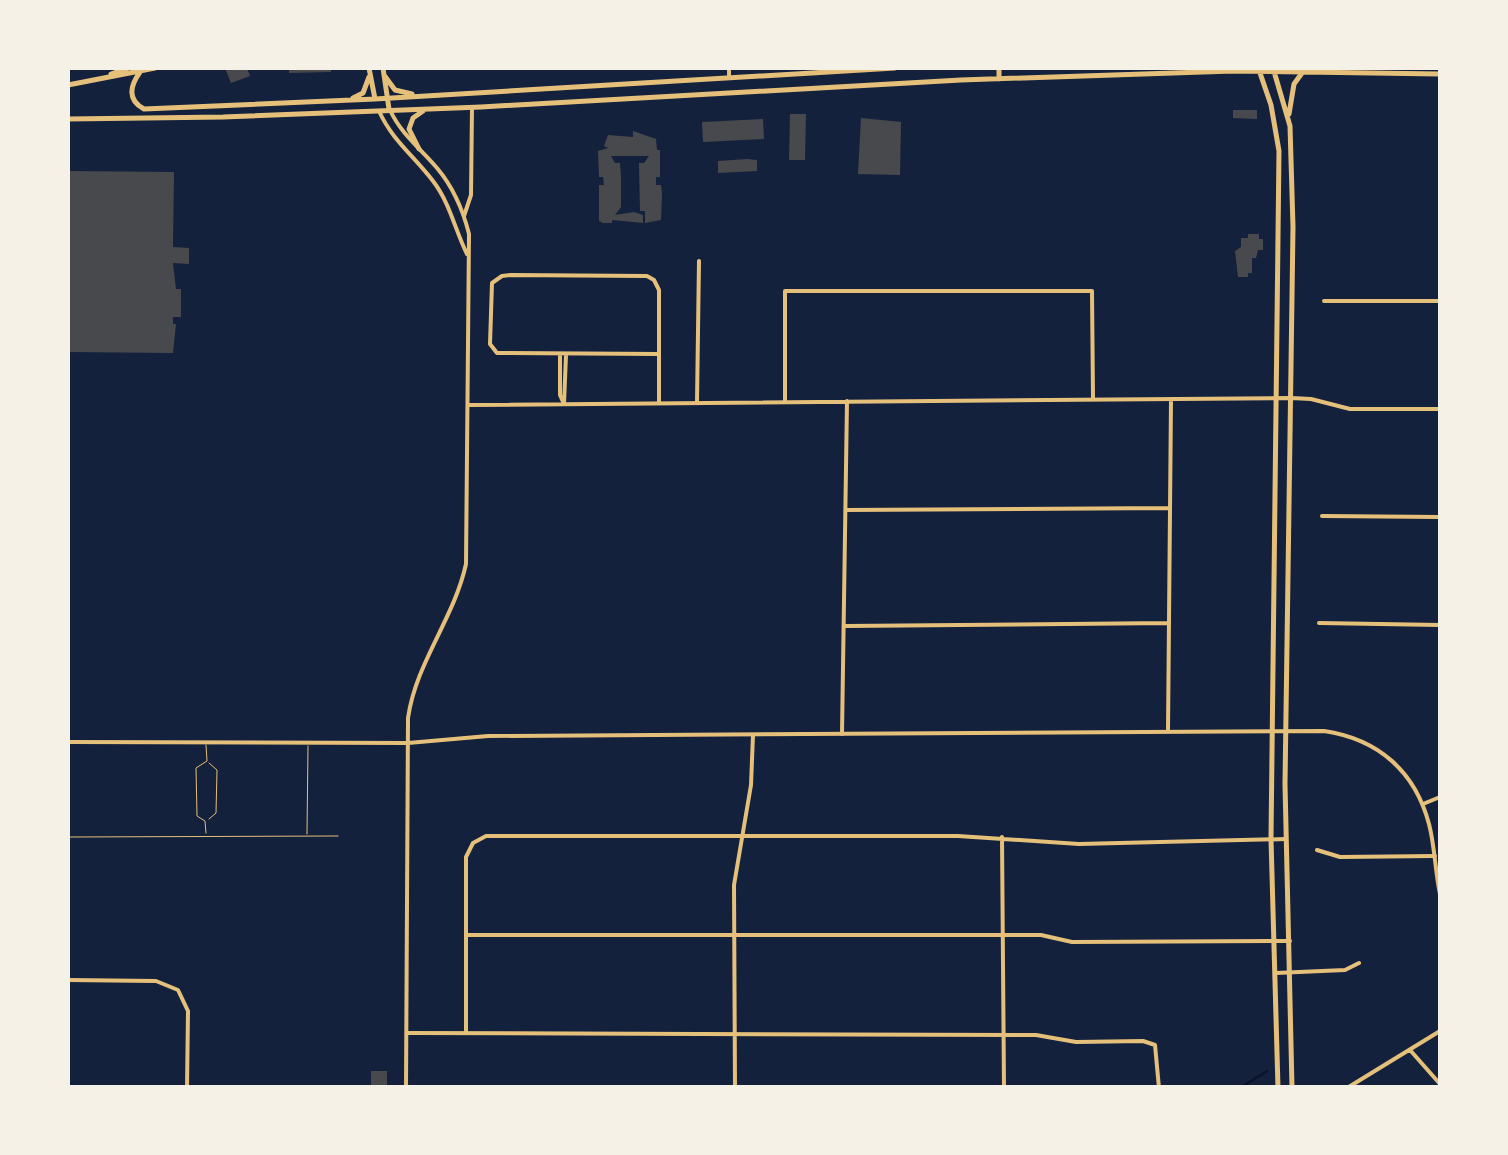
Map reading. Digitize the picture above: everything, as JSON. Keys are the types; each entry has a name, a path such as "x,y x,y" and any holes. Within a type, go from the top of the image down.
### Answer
{"main road":[{"path":"98,78 128,68"},
{"path":"68,85 156,68"},
{"path":"140,72 132,85 134,102 144,109 506,91 729,71 895,68 895,84"},
{"path":"999,68 999,78"},
{"path":"1081,68 1081,76"},
{"path":"1258,69 1277,134 1280,179 1270,839 1278,1088"},
{"path":"68,119 472,107 729,91 1258,69 1440,74"},
{"path":"1273,69 1289,122"},
{"path":"370,71 378,109"},
{"path":"349,100 363,93 370,71"},
{"path":"383,71 395,90 425,96"},
{"path":"383,71 389,109"},
{"path":"729,71 729,91"},
{"path":"1292,1088 1286,839 1292,178 1289,122 1290,94 1304,72"},
{"path":"606,83 607,99"},
{"path":"506,91 506,105"},
{"path":"163,118 164,108"},
{"path":"419,149 411,136 410,122 431,108"},
{"path":"1280,179 1292,178"}],"street":[{"path":"464,216 471,195 472,107"},
{"path":"378,109 398,144 438,188 469,258"},
{"path":"389,109 400,129 447,182 469,234 466,564 452,612 416,681 408,718 406,1088"},
{"path":"438,188 447,182"},
{"path":"697,402 700,261"},
{"path":"658,354 497,353 490,344 490,288 496,278 511,275 642,276 654,280 659,290 659,403"},
{"path":"785,402 785,292 804,291 1092,290 1092,399"},
{"path":"1324,301 1440,302"},
{"path":"563,355 560,396 564,404"},
{"path":"468,405 1291,398 1350,409 1440,410"},
{"path":"1168,730 1171,399"},
{"path":"842,734 847,401"},
{"path":"846,510 1170,508"},
{"path":"1322,516 1440,517"},
{"path":"845,626 1168,623"},
{"path":"1319,623 1440,625"},
{"path":"68,742 408,742 488,736 1324,730 1363,740 1394,761 1408,777 1423,804 1440,894"},
{"path":"735,1088 734,885 750,785 753,735"},
{"path":"1423,804 1440,797"},
{"path":"466,1034 466,857 479,838 1002,837 1079,844 1286,839"},
{"path":"1002,837 1004,1088"},
{"path":"1317,850 1340,857 1435,856"},
{"path":"466,935 1003,935 1072,942 1290,941"},
{"path":"1276,973 1345,970 1358,963"},
{"path":"68,980 156,981 178,990 188,1011 187,1088"},
{"path":"1346,1088 1440,1031"},
{"path":"406,1033 1036,1035 1076,1042 1143,1042 1155,1046 1159,1088"},
{"path":"1410,1050 1440,1084"}],"lane":[{"path":"206,742 207,762 217,770 216,813 206,821"},
{"path":"307,837 308,742"},
{"path":"206,821 197,816 196,768 207,762"},
{"path":"206,821 206,836"},
{"path":"68,837 338,836"}],"building":[{"path":"225,68 247,68 250,76 231,83"},
{"path":"289,68 331,68 331,72 289,73"},
{"path":"1233,110 1257,110 1257,119 1233,118"},
{"path":"790,114 806,114 805,160 789,160"},
{"path":"861,118 901,122 900,175 858,174"},
{"path":"763,119 764,139 703,142 702,122"},
{"path":"633,131 656,139 660,150 660,177 656,177 656,185 661,185 661,220 645,223 645,211 640,211 639,163 649,156 611,156 615,163 620,163 621,177 621,207 615,215 634,212 643,215 643,223 603,223 599,221 599,185 604,185 603,177 599,177 598,151 608,148 604,146 608,135 633,137"},
{"path":"757,160 757,171 718,173 718,161"},
{"path":"68,171 174,172 173,247 189,248 189,264 173,263 176,289 181,289 181,317 173,317 173,353 68,352"},
{"path":"1248,234 1259,234 1263,250 1252,258 1252,273 1238,277 1235,251 1241,247 1241,238 1248,238"},
{"path":"371,1071 387,1071 387,1088 371,1088"}],"waterway":[{"path":"1240,1088 1267,1071"}]}
